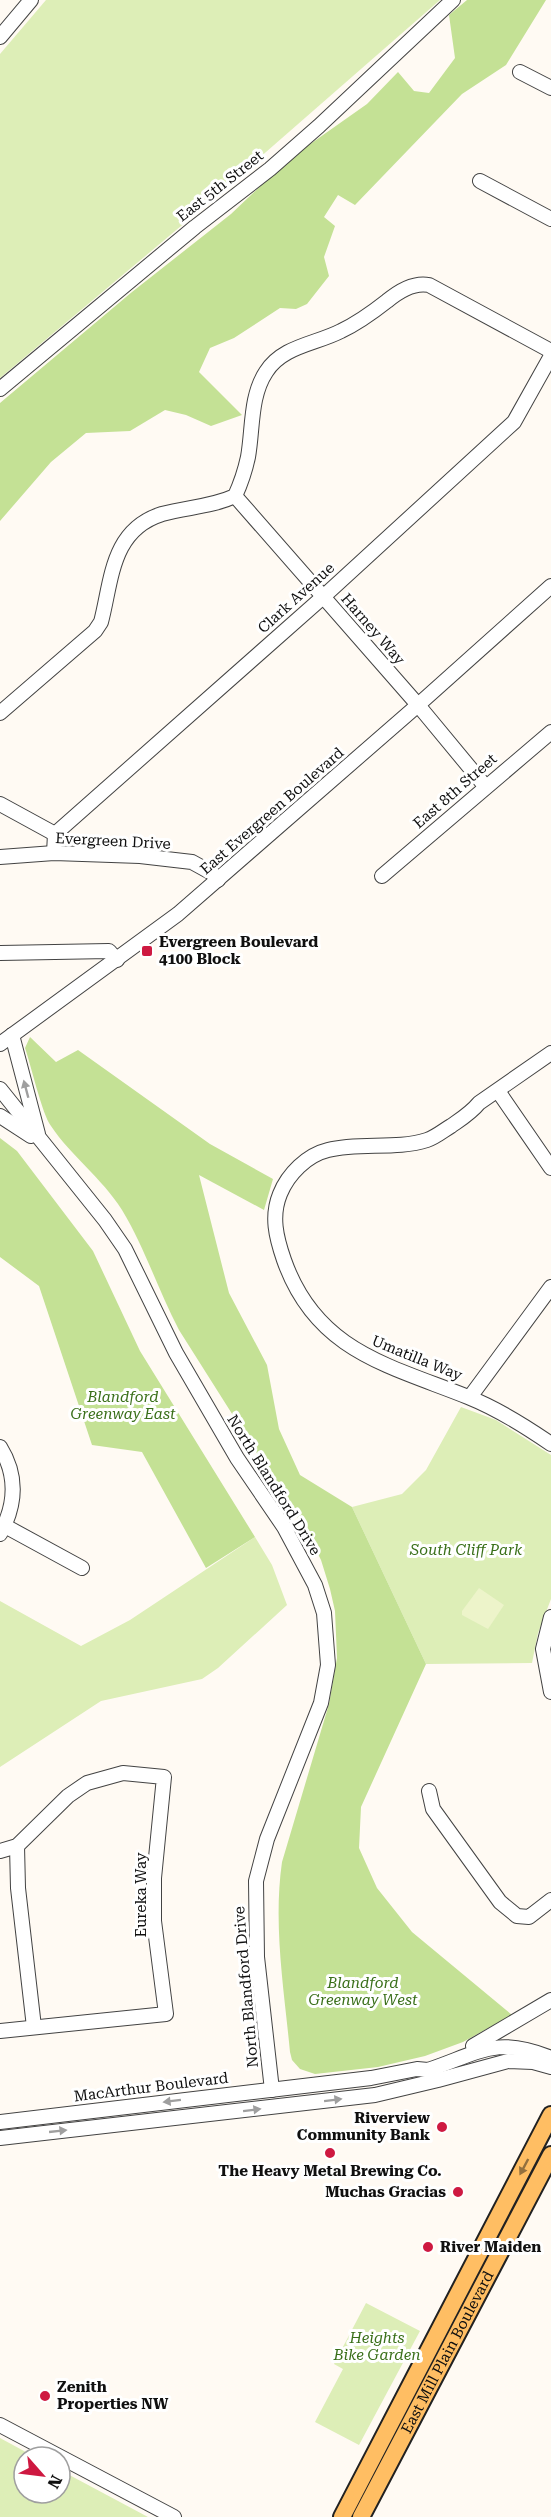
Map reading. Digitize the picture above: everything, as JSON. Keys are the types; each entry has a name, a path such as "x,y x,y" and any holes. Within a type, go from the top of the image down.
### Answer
{"main road":[{"name":"East Mill Plain Boulevard","path":"342,2517 551,2115"},
{"name":"East Mill Plain Boulevard","path":"361,2517 551,2155"},
{"path":"425,2395 427,2374 453,2323 454,2318 448,2312"},
{"path":"371,2499 372,2479 405,2416 405,2410 401,2404"}],"street":[{"path":"0,37 31,0"},
{"name":"East 5th Street","path":"0,389 195,227 278,162 453,0"},
{"path":"520,72 551,88"},
{"path":"480,182 551,219"},
{"path":"0,713 95,631 103,613 116,557 128,537 161,515 218,504 235,496 248,458 260,383 274,361 291,350 343,331 373,313 399,291 421,284 429,285 551,351"},
{"name":"Clark Avenue","path":"55,834 323,597 514,422 551,356"},
{"name":"Harney Way","path":"235,496 418,705 485,786"},
{"name":"East Evergreen Boulevard","path":"6,1039 178,914 551,586"},
{"name":"East 8th Street","path":"382,876 551,732"},
{"path":"0,804 55,834 54,853"},
{"name":"Evergreen Drive","path":"0,857 54,853 140,856 192,862 212,873 218,880"},
{"path":"0,953 108,951 117,960"},
{"path":"6,1039 40,1142"},
{"path":"551,1053 498,1090 551,1168"},
{"name":"North Blandford Drive","path":"0,1089 40,1142 105,1220 125,1249 176,1353 237,1458 284,1527 315,1585 324,1613 328,1665 321,1703 271,1829 256,1881 257,1957 272,2090"},
{"name":"Umatilla Way","path":"498,1090 479,1103 473,1111 428,1139 326,1150 304,1162 285,1182 274,1209 276,1240 287,1270 304,1301 329,1331 381,1364 470,1397 519,1422 551,1444"},
{"path":"0,1116 40,1142"},
{"path":"470,1397 551,1287"},
{"path":"3,1453 13,1477 14,1494 2,1530 82,1568"},
{"path":"551,1617 543,1649 551,1692"},
{"name":"Eureka Way","path":"17,1846 68,1796 87,1783 123,1773 164,1777 154,1878 154,1921 166,2014 34,2027"},
{"path":"429,1791 434,1809 464,1854 501,1902 516,1916 529,1917 551,1900"},
{"path":"0,1851 17,1846 18,1888 34,2027 0,2031"},
{"path":"417,2069 426,2063 483,2041 551,2000"},
{"name":"MacArthur Boulevard","path":"0,2122 371,2078 417,2069 428,2070 499,2046 526,2050 551,2058"},
{"path":"0,2138 375,2095 508,2061 532,2062 551,2067"},
{"path":"0,2425 174,2517"}],"green space":[{"path":"46,0 440,0 187,221 0,378 0,54"},
{"path":"467,0 546,0 506,65 462,94 355,205 338,195 324,217 335,226 324,257 329,276 307,304 296,309 280,308 234,338 210,348 199,372 242,415 211,426 186,415 165,410 130,431 86,433 51,462 0,521 0,403 132,292 231,214 289,159 367,104 398,72 414,91 429,93 455,58 449,15"},
{"name":"Blandford Greenway West","path":"30,1037 56,1062 78,1050 210,1144 273,1179 264,1210 199,1175 229,1293 267,1365 279,1429 300,1475 352,1507 426,1664 361,1807 359,1848 377,1888 412,1932 512,2015 463,2042 425,2056 378,2067 315,2074 300,2069 292,2060 280,1957 280,1886 282,1862 329,1704 337,1658 335,1611 330,1589 321,1560 308,1534 179,1330 138,1239 122,1210 51,1126 40,1101 25,1048"},
{"name":"Blandford Greenway East","path":"0,1138 17,1151 93,1251 140,1351 255,1537 206,1568 142,1452 92,1445 39,1286 0,1257"},
{"name":"South Cliff Park","path":"461,1407 496,1420 551,1455 551,1599 538,1633 532,1663 426,1664 352,1507 402,1494 426,1470"},
{"path":"255,1537 272,1565 287,1605 218,1668 202,1679 101,1701 0,1767 0,1601 81,1646 130,1620"},
{"path":"479,1588 504,1605 488,1629 462,1615 462,1611"},
{"name":"Heights Bike Garden","path":"366,2303 420,2331 359,2445 315,2422 343,2369 334,2364"},
{"path":"0,2438 13,2445 12,2505 72,2505 72,2476 148,2517 0,2517"}],"place":[{"name":"Evergreen Boulevard 4100 Block","path":"147,951"},
{"name":"Riverview Community Bank","path":"442,2127"},
{"name":"The Heavy Metal Brewing Co.","path":"330,2153"},
{"name":"Muchas Gracias","path":"458,2192"},
{"name":"River Maiden","path":"428,2247"},
{"name":"Zenith Properties NW","path":"45,2396"}]}
